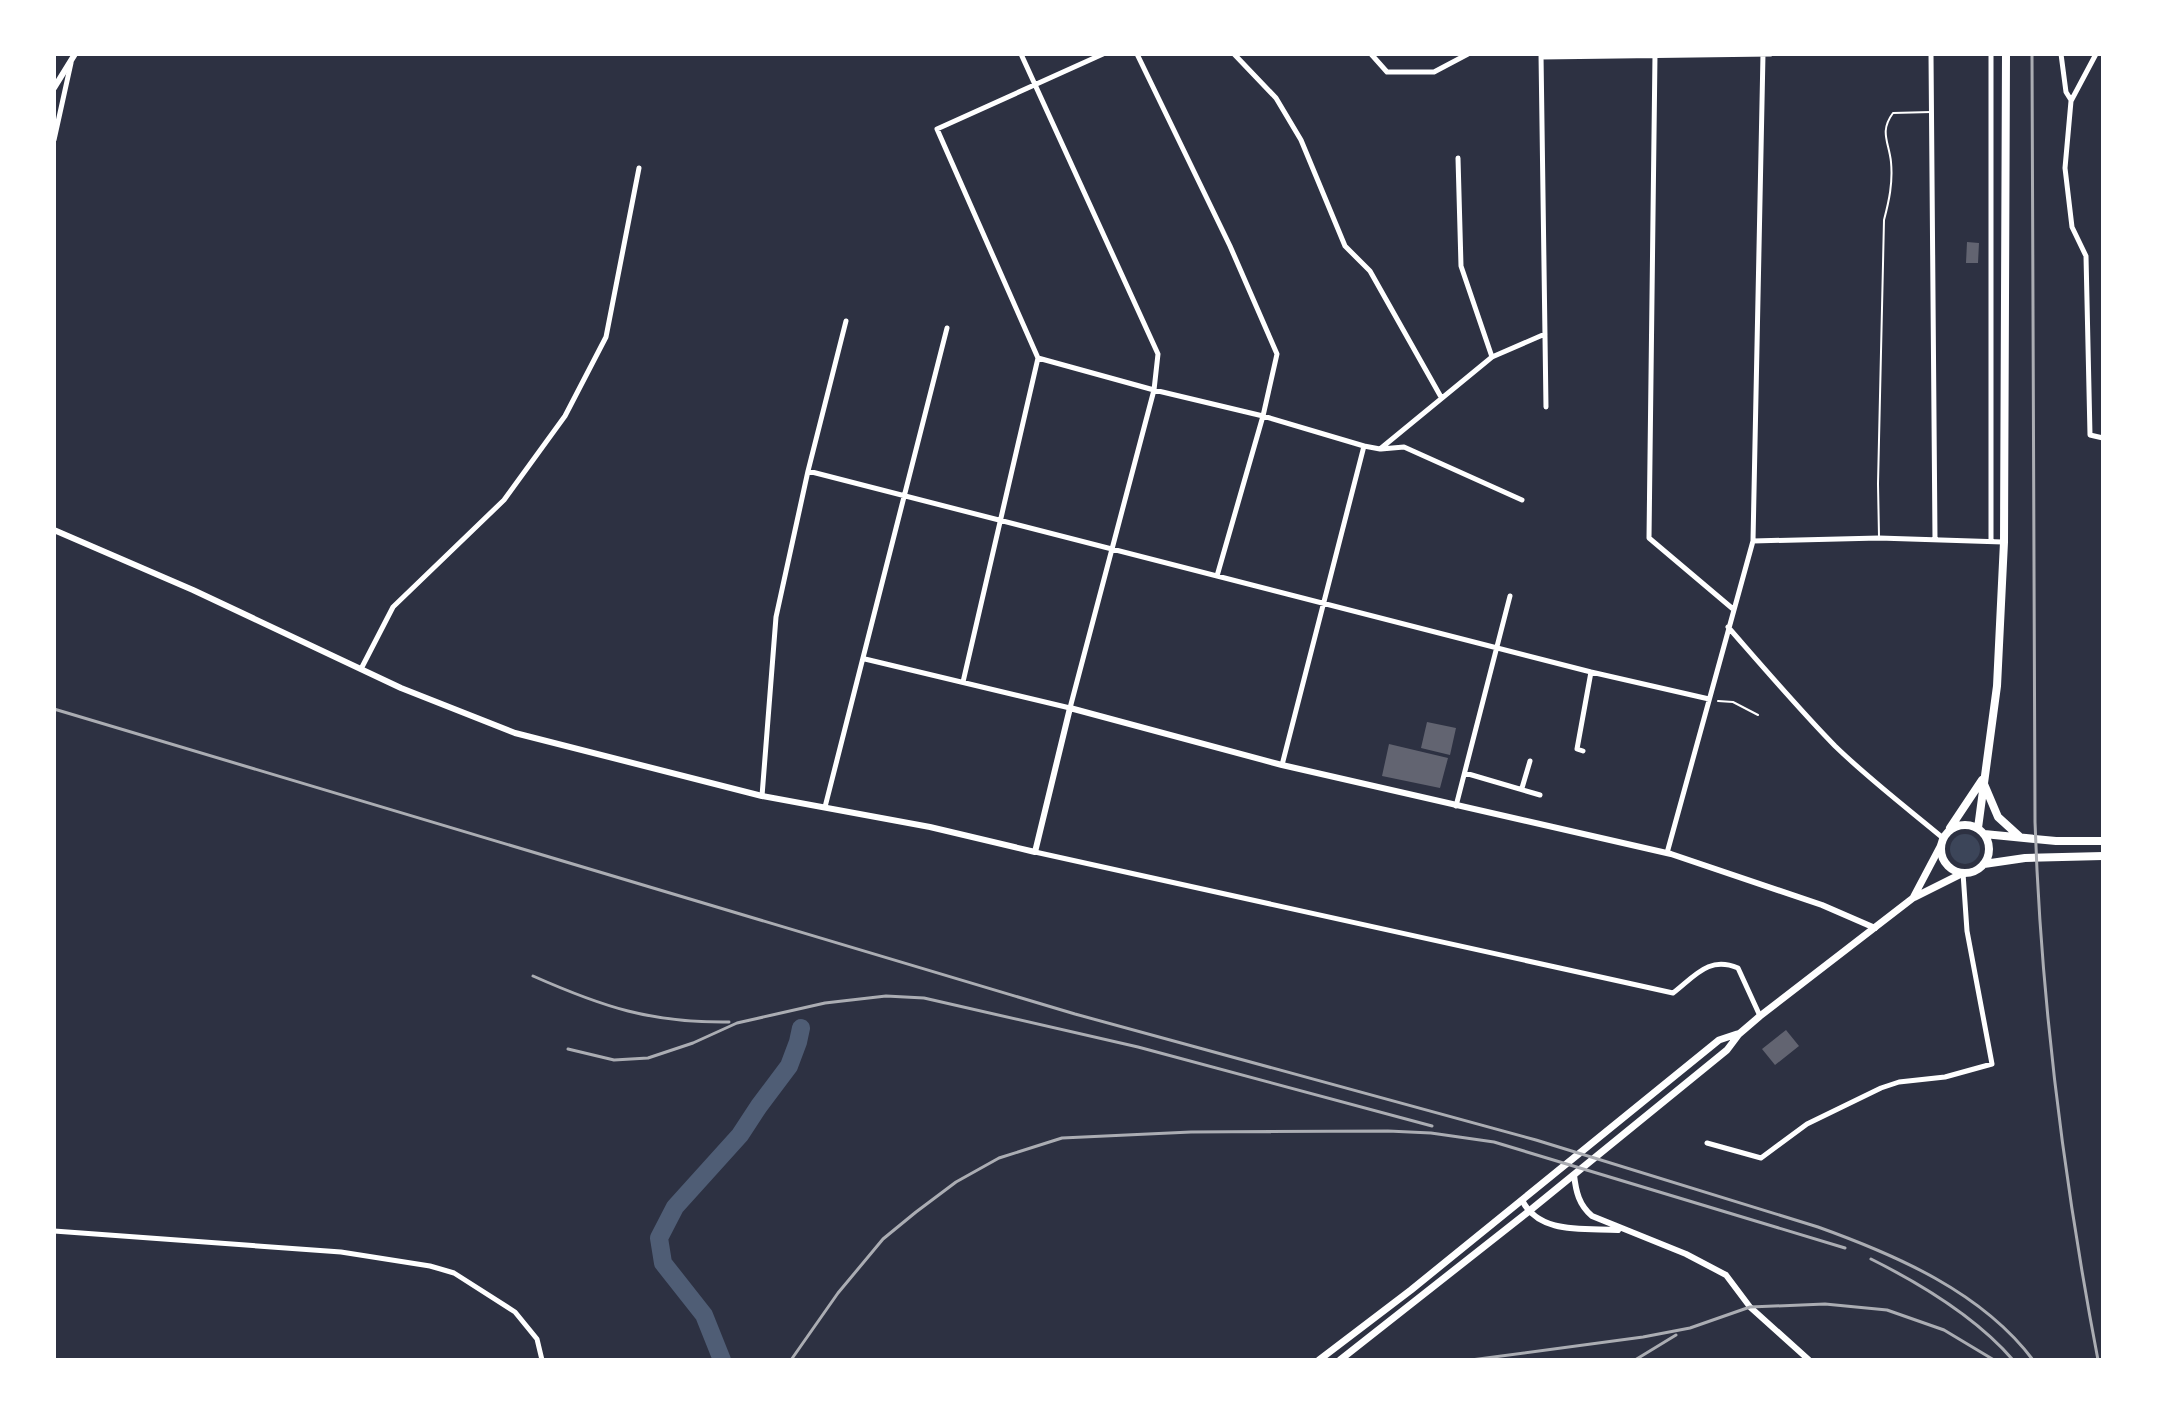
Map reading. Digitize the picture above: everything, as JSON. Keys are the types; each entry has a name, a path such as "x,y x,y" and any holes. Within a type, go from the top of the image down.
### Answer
{"highway":[{"path":"1984,864 1989,849 1981,831 1983,779 1997,686 2004,542 2006,54"},
{"path":"1983,779 1998,817 2021,838"},
{"path":"1983,779 1944,838 1941,853 1948,867 1971,873 1984,864 2025,858 2103,856"},
{"path":"1944,838 1963,825 2021,838 2103,841"}],"main road":[{"path":"1913,898 1944,838"},
{"path":"1340,1360 1727,1050 1739,1034 1760,1016 1913,898 1963,873"},
{"path":"1319,1360 1719,1040 1739,1034"}],"street":[{"path":"1021,54 1158,354 1154,390 1035,852"},
{"path":"963,682 1038,358 937,129 1103,54"},
{"path":"1137,54 1230,246 1277,354 1263,416 1217,576"},
{"path":"1234,54 1276,98 1301,140 1345,246 1370,271 1441,397"},
{"path":"1371,54 1387,72 1434,72 1468,54"},
{"path":"1667,853 1753,541 1763,54"},
{"path":"1546,407 1541,56 1771,54"},
{"path":"1931,54 1935,539"},
{"path":"1991,54 1991,541"},
{"path":"2061,54 2066,92 2071,101"},
{"path":"2096,54 2071,101 2065,168 2072,227 2086,256 2090,435 2103,438"},
{"path":"1655,55 1649,538 1733,609"},
{"path":"54,88 74,56"},
{"path":"54,140 74,56"},
{"path":"1458,158 1461,266 1492,357"},
{"path":"361,669 393,607 504,500 565,416 606,337 639,168"},
{"path":"762,796 776,617 808,471 846,321"},
{"path":"825,807 947,328"},
{"path":"1380,449 1492,357 1545,334"},
{"path":"1038,358 1263,416 1364,446 1380,449 1404,447 1522,500"},
{"path":"1282,765 1364,446"},
{"path":"808,471 1591,672 1709,699"},
{"path":"54,530 193,590 361,669 515,733 762,796 930,827 1673,993 1712,963 1725,963 1738,968 1760,1016"},
{"path":"1753,541 1879,538 2004,542"},
{"path":"1456,806 1510,596"},
{"path":"1728,627 1837,747 1875,783 1944,838"},
{"path":"865,659 1070,708 1282,765 1667,853 1822,905 1875,928"},
{"path":"1583,751 1577,749 1591,672"},
{"path":"1522,788 1530,761"},
{"path":"1465,773 1540,795"},
{"path":"1707,1143 1761,1158 1807,1124 1881,1088 1899,1082 1945,1077 1992,1064 1967,931 1963,873"},
{"path":"1574,1175 1583,1209 1622,1230 1686,1254 1726,1275 1750,1307 1809,1360"},
{"path":"1522,1200 1528,1212 1550,1225 1622,1230"},
{"path":"54,1231 341,1252 430,1266 454,1273 515,1312 537,1339 542,1360"}],"lane":[{"path":"1879,538 1884,220 1891,198 1891,162 1885,123 1893,113 1932,112"}],"path":[{"path":"1709,699 1733,702 1758,715"}],"shaded area":[{"path":"1965,834 1976,838 1980,849 1976,860 1965,864 1954,860 1950,849 1954,838"}],"building":[{"path":"1967,242 1979,243 1978,263 1966,263"},
{"path":"1427,722 1456,728 1450,755 1421,748"},
{"path":"1389,744 1448,758 1440,788 1382,776"},
{"path":"1786,1030 1799,1046 1775,1065 1762,1049"}],"waterway":[{"path":"722,1360 704,1315 663,1263 659,1238 675,1207 740,1135 789,1066 801,1028"}],"railway":[{"path":"2032,54 2035,822 2038,890 2056,1092 2098,1360"},
{"path":"54,709 1075,1014 1536,1140 1818,1227 1936,1278 1989,1314 2033,1360"},
{"path":"533,976 628,1011 675,1020 729,1022"},
{"path":"568,1049 614,1060 648,1058 693,1043 737,1023 825,1003 886,996 924,998 1138,1047 1432,1126"},
{"path":"791,1360 838,1293 883,1239 956,1182 999,1158 1062,1138 1191,1132 1431,1133 1494,1142 1845,1248"},
{"path":"1871,1259 1947,1303 1982,1330 2013,1360"},
{"path":"1471,1360 1643,1337 1690,1328 1750,1307 1825,1304 1887,1310 1944,1330 1994,1360"},
{"path":"1635,1360 1676,1335"}]}
